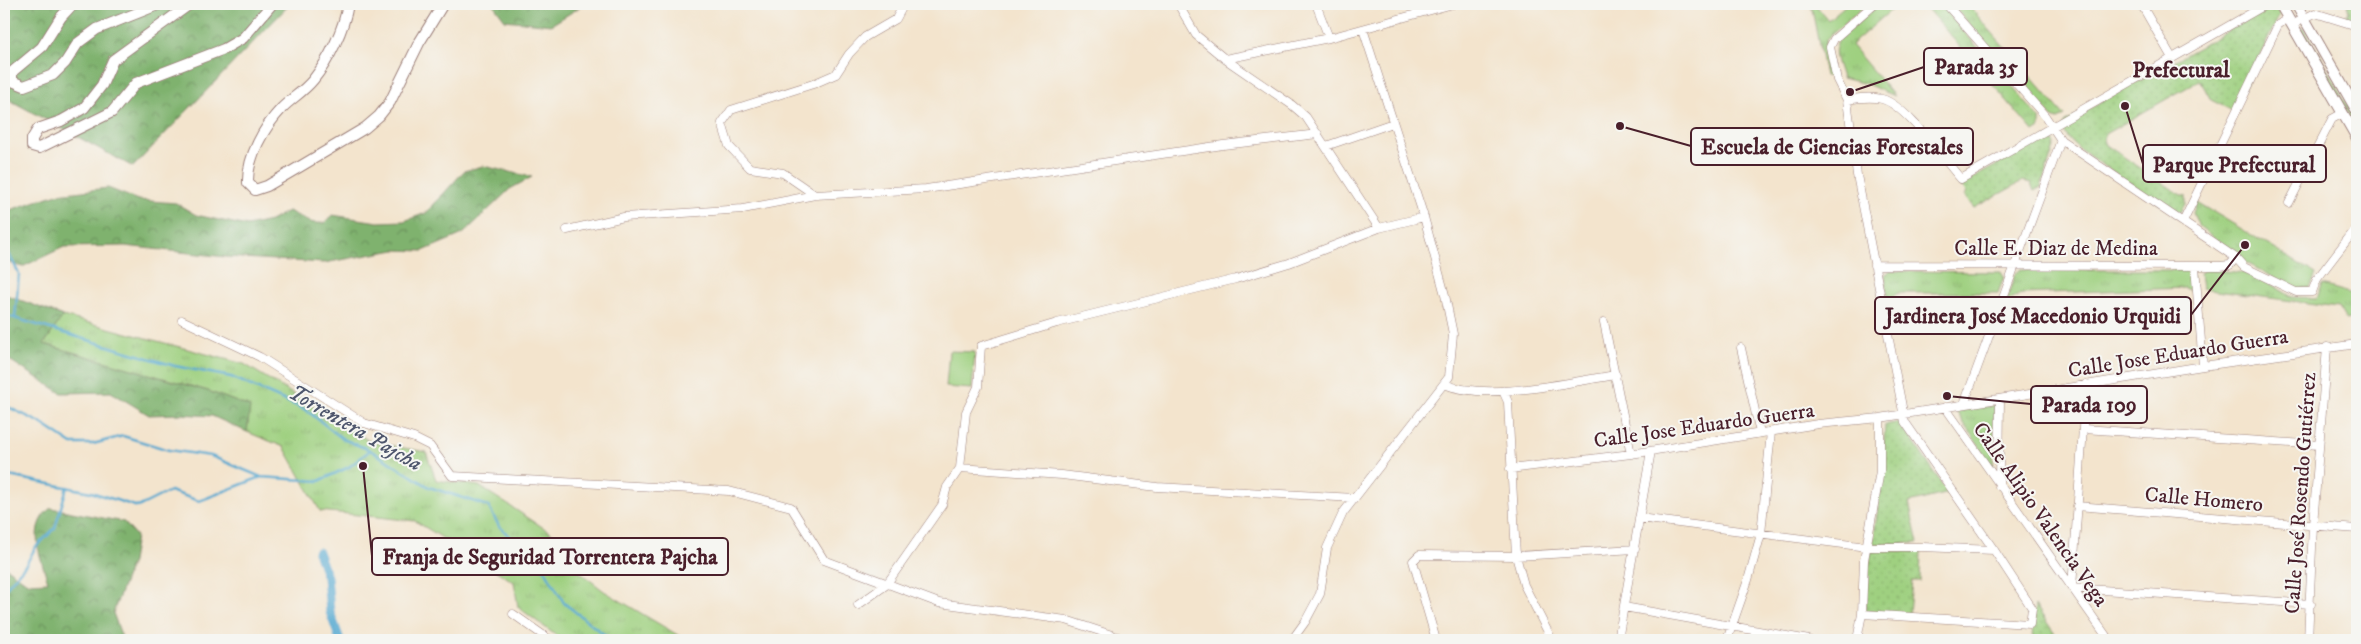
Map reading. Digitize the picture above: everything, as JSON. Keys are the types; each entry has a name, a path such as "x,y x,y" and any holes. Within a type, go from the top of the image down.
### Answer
{"street":[{"path":"73,4 60,16 42,47 12,72 12,81 24,86 53,75 65,63 78,43 97,29 160,4"},
{"path":"190,4 113,60 102,85 84,108 61,121 38,129 32,139 32,146 39,148 55,142 112,112 136,83 224,49 243,38 272,4"},
{"path":"348,4 340,28 325,61 314,79 299,96 283,107 268,125 248,170 248,183 255,190 267,186 365,128 378,116 390,102 419,44 443,4"},
{"path":"815,195 783,173 750,168 728,146 722,124 731,110 813,84 836,74 849,54 865,37 896,19 904,4"},
{"path":"1178,4 1196,35 1225,59 1292,105 1306,117 1379,228"},
{"path":"1316,4 1329,38"},
{"path":"1225,59 1329,38 1363,29 1428,7 1454,4"},
{"path":"1862,614 2030,624 2032,608 1994,550 1904,422 1857,175 1847,100 1837,80 1831,42 1874,4"},
{"path":"1946,4 2044,116 2061,140 2236,258 2244,267 2296,292 2312,292 2317,279 2357,227"},
{"path":"2141,4 2172,58"},
{"path":"1847,100 1864,97 1881,98 1892,103 1906,116 1961,179 2267,4"},
{"path":"2280,4 2357,138"},
{"path":"2296,4 2357,111"},
{"path":"2183,222 2278,25 2315,14 2357,26"},
{"path":"1292,640 1305,622 1320,594 1327,548 1343,513 1449,377 1453,334 1424,217 1363,29"},
{"path":"2289,203 2332,119 2343,113"},
{"path":"1326,146 1393,123"},
{"path":"567,230 624,217 743,209 815,195 926,189 1223,145 1318,134"},
{"path":"1964,404 2061,140"},
{"path":"858,604 886,585 942,505 948,487 960,468 966,412 978,387 981,346 1057,322 1236,279 1289,263 1379,228 1424,217"},
{"name":"Calle E. Diaz de Medina","path":"1874,265 2195,266 2230,265 2236,258"},
{"path":"2195,266 2203,366"},
{"path":"182,320 260,357 364,423 414,438 430,446 452,476 729,491 791,508 824,560 886,585 939,603 1066,620 1126,640"},
{"path":"1604,322 1631,454"},
{"name":"Calle Jose Eduardo Guerra","path":"1510,470 1631,454 1818,424 1880,418 2086,384 2357,344"},
{"path":"1741,348 1760,433"},
{"name":"Calle José Rosendo Gutiérrez","path":"2308,640 2313,525 2327,348"},
{"path":"1444,384 1459,390 1503,391 1616,376"},
{"path":"2086,384 2072,588 2311,604"},
{"path":"1503,391 1508,402 1510,470 1516,556 1524,585 1549,640"},
{"path":"1999,486 2000,399"},
{"name":"Calle Alipio Valencia Vega","path":"1945,407 2109,640"},
{"path":"1857,640 1862,614 1867,548 1880,471 1880,418"},
{"path":"2084,429 2319,445"},
{"path":"1727,640 1748,580 1761,534 1771,432"},
{"path":"1618,640 1651,451"},
{"path":"960,468 1062,475 1156,487 1355,498"},
{"name":"Calle Homero","path":"2077,506 2357,529"},
{"path":"1639,518 1867,548 1922,547 1994,550"},
{"path":"1436,640 1413,561 1419,555 1516,556 1635,550"},
{"path":"1624,607 1809,640"},
{"path":"513,614 550,640"}],"green space":[{"path":"4,4 290,4 133,167 4,97"},
{"path":"493,4 585,4 551,25 505,20"},
{"path":"1811,4 1815,4 1828,20 1847,4 1867,4 1826,39 1825,46 1831,76 1825,76"},
{"path":"1880,4 1898,4 1851,45 1894,96 1867,84 1842,78 1835,53 1839,39"},
{"path":"1923,4 1940,4 2040,119 2040,128 2034,132"},
{"path":"1951,4 1967,4 2065,116 2058,119 2052,117"},
{"path":"2347,4 2357,4 2357,21 2345,17 2349,12"},
{"path":"2274,5 2280,14 2233,111 2211,100 2200,80 2105,134 2104,140 2106,145 2181,195 2186,195 2186,204 2181,212 2175,213 2070,141 2063,127 2066,122"},
{"path":"2303,27 2357,122 2357,129 2300,29"},
{"path":"2049,137 2055,144 2041,187 2034,191 2031,183 2023,181 1974,208 1964,196 1967,192 1960,185"},
{"path":"483,166 532,177 510,189 463,234 423,251 395,250 324,263 226,257 125,246 64,247 22,267 4,261 4,212 57,194 108,188 138,200 176,203 196,215 247,226 270,221 288,211 318,223 325,223 332,215 378,222 404,221 426,213 464,171"},
{"path":"2197,202 2316,274 2310,287 2295,289 2245,262 2199,227 2193,213"},
{"path":"2206,269 2244,273 2269,283 2292,297 2316,298 2322,285 2357,295 2357,317 2346,320 2338,307 2202,289 2200,273"},
{"path":"2021,270 2187,270 2192,275 2193,291 2185,288 2021,294 2007,301 2015,274"},
{"path":"1890,271 2001,272 2004,277 1998,293 1898,293 1893,296 1889,304 1885,275"},
{"path":"4,294 63,316 44,344 208,391 250,407 247,432 212,416 149,415 111,392 61,393 11,361 4,359"},
{"path":"63,316 244,364 371,442 426,452 436,480 479,486 564,541 573,567 604,591 686,640 562,640 518,607 514,582 415,521 320,511 284,447 247,432 249,407 208,391 44,344"},
{"path":"949,351 975,352 972,389 946,387"},
{"path":"1995,405 1993,468 1956,411"},
{"path":"1900,422 1948,493 1909,503 1918,543 1873,544 1882,477 1885,425"},
{"path":"51,508 124,522 136,536 132,562 113,613 123,640 4,640 4,566 27,583 48,582 39,553 37,533 43,515"},
{"path":"1871,551 1921,551 1920,581 1912,581 1909,614 1865,611"},
{"path":"2035,605 2059,640 2033,640"}],"waterway":[{"path":"4,244 19,274 15,318"},
{"name":"Torrentera Pajcha","path":"4,315 175,366 231,377 306,410 343,439 370,450 429,487 488,506 499,526 545,570 564,603 611,640"},
{"path":"4,405 39,422 72,444 93,444 123,436 169,450 211,456 261,477 319,481 349,467 369,451"},
{"path":"4,475 91,492 138,507 170,491 199,501 261,477"},
{"path":"4,590 27,563 35,548 55,528 67,487"},
{"path":"318,552 327,577 330,612 340,640"}],"place":[{"name":"Parada 35","path":"1850,92"},
{"name":"Parque Prefectural","path":"2125,106"},
{"name":"Escuela de Ciencias Forestales","path":"1620,126"},
{"name":"Jardinera José Macedonio Urquidi","path":"2245,245"},
{"name":"Parada 109","path":"1947,396"},
{"name":"Franja de Seguridad Torrentera Pajcha","path":"363,466"}],"district":[{"name":"Prefectural","path":"2181,69"}]}
